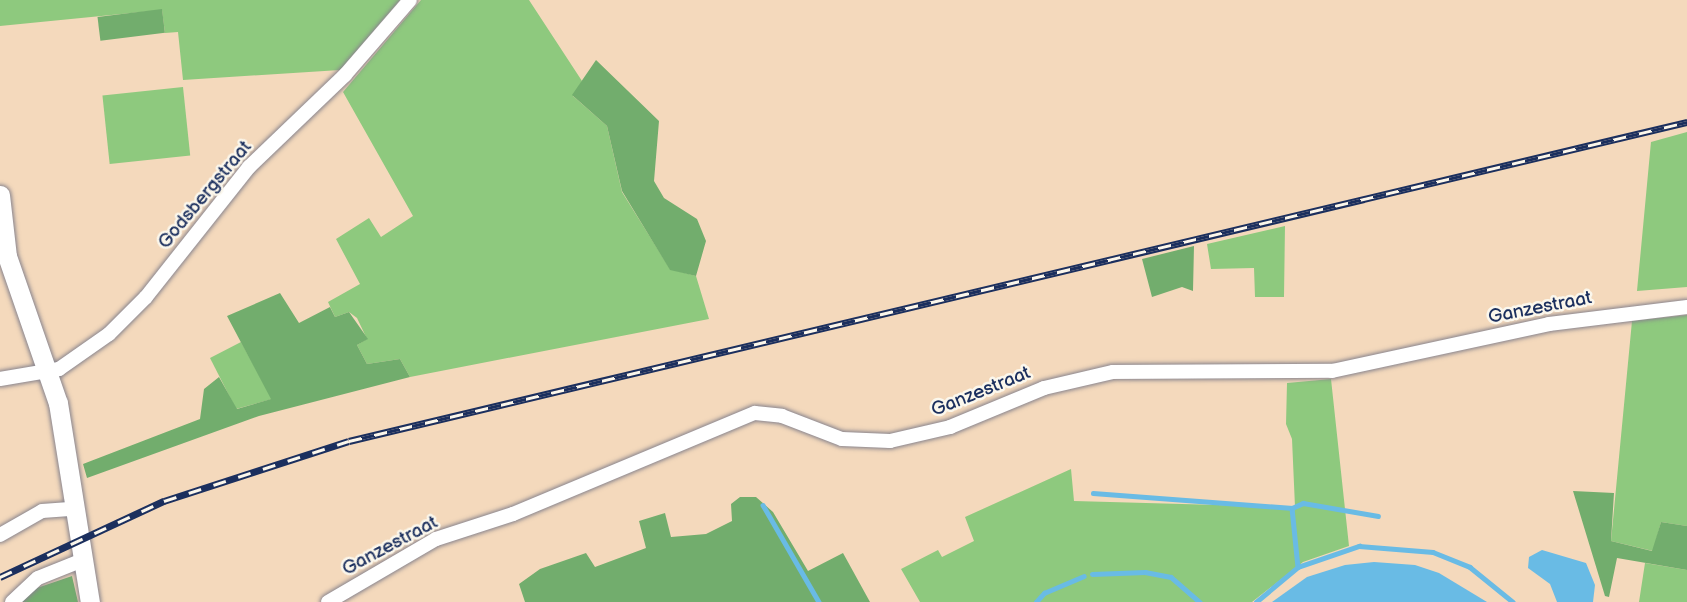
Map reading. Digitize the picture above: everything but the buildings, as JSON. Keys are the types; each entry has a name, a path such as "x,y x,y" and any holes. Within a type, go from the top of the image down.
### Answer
{"street":[{"name":"Godsbergstraat","path":"49,373 109,334 146,297 249,167 345,75 410,0"},
{"path":"0,195 4,256 49,373 65,432 76,535 90,602"},
{"name":"Ganzestraat","path":"328,602 436,539 513,514 755,413 782,416 842,439 890,441 950,427 1044,388 1113,372 1332,371 1549,324 1687,307"},
{"path":"0,379 49,373"},
{"path":"0,534 42,511 73,509"},
{"path":"12,602 38,578 80,561"}],"green space":[{"path":"0,0 400,0 340,70 183,80 178,32 165,33 162,10 0,26"},
{"path":"421,0 529,0 582,81 573,96 607,126 622,192 670,269 696,276 709,319 410,377 400,359 367,364 357,345 367,339 357,318 349,312 335,317 328,302 360,284 336,239 369,218 381,237 413,216 343,92"},
{"path":"162,9 165,33 100,41 97,17"},
{"path":"596,60 659,121 654,181 664,198 697,219 706,241 696,276 670,270 622,191 607,126 572,95"},
{"path":"183,87 190,156 110,164 102,95"},
{"path":"1687,132 1687,287 1637,291 1651,142"},
{"path":"1285,226 1284,297 1255,297 1254,268 1211,269 1207,244"},
{"path":"1194,246 1193,291 1182,287 1152,297 1142,259"},
{"path":"280,293 299,323 330,307 335,317 349,312 368,339 357,345 367,364 400,359 410,377 259,416 87,478 83,464 200,419 204,389 219,377 237,409 271,399 227,316"},
{"path":"1687,315 1687,526 1661,522 1653,551 1611,541 1632,321"},
{"path":"241,342 272,399 236,409 210,358"},
{"path":"1331,379 1349,546 1303,562 1252,602 920,602 901,569 938,550 942,557 974,541 965,517 1071,469 1074,501 1295,507 1292,439 1286,424 1287,383"},
{"path":"1573,491 1614,493 1611,541 1652,551 1661,522 1687,526 1687,570 1617,558 1609,597 1605,596"},
{"path":"740,497 756,497 773,512 808,571 843,553 870,602 525,602 519,584 540,569 586,553 595,567 646,548 639,521 665,513 671,537 706,534 732,521 731,504"},
{"path":"1645,563 1687,570 1687,602 1639,602"},
{"path":"72,576 78,602 19,602 31,590"}],"water":[{"path":"1542,550 1586,563 1595,585 1593,602 1557,602 1550,584 1528,568 1529,557"},
{"path":"1374,562 1415,565 1439,573 1487,602 1272,602 1307,577 1345,565"}],"waterway":[{"path":"1093,493 1292,508 1298,567"},
{"path":"1292,508 1303,503 1378,516"},
{"path":"763,505 819,602"},
{"path":"1256,602 1298,567 1359,546 1433,552 1470,567 1513,602"},
{"path":"1092,574 1145,572 1171,577 1200,602"},
{"path":"1036,602 1044,593 1084,576"}],"railway":[{"path":"0,577 164,501 349,441 1687,122"}]}
